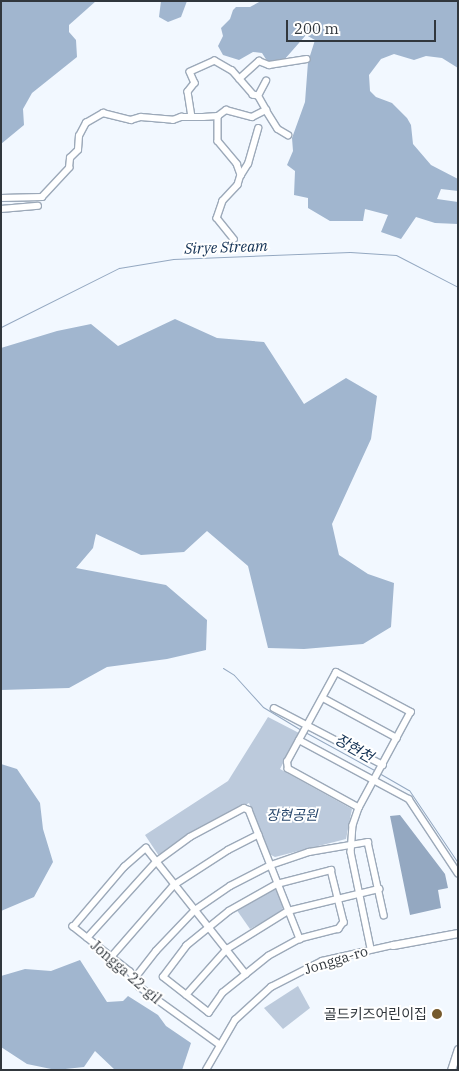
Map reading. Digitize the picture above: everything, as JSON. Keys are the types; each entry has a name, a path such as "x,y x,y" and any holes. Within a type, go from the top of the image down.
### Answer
{"main road":[{"path":"392,945 458,933"},
{"path":"451,1070 458,1049"}],"street":[{"path":"239,79 260,61 269,65 307,59"},
{"path":"192,116 188,92 195,83 190,72 215,61 239,79 253,95 258,96 278,129 288,135"},
{"path":"258,96 266,81"},
{"path":"1,198 42,196 69,168 70,158 78,150 81,132 92,118 103,114 130,120 141,116 173,120 192,116 218,116 226,110 252,117 266,110"},
{"path":"218,116 218,141 238,164 241,175"},
{"path":"234,239 217,218 223,201 238,186 241,175 248,164 258,128"},
{"path":"1,209 38,206"},
{"path":"359,808 288,769 287,762 336,672 411,712 359,808 350,843 371,949"},
{"path":"323,698 397,738"},
{"path":"274,708 382,766"},
{"path":"300,739 409,799 458,873"},
{"path":"87,938 156,862 190,837 244,808 249,810 300,939"},
{"path":"112,956 174,885 228,850 258,835"},
{"path":"135,978 156,951 195,910 230,886 271,865 350,843 364,841 371,845 384,915"},
{"name":"Jongga 22-gil","path":"156,862 146,848 124,867 73,927 112,956 135,978 140,987 218,1044"},
{"path":"156,862 246,974"},
{"path":"331,870 338,897 344,922 339,929 300,939 269,956 223,993 210,1012 163,976 186,946 208,926 277,884 331,870"},
{"path":"186,995 227,949 288,912 338,897 379,889"},
{"name":"Jongga-ro","path":"206,1070 218,1044 246,1008 287,977 322,961 392,945"}],"green space":[{"name":"장현공원","path":"268,717 299,733 280,769 352,809 346,839 275,857 269,854 249,803 184,837 159,856 145,835 228,781"},
{"path":"273,889 277,889 283,907 282,912 250,929 236,909"},
{"path":"298,986 310,1008 283,1029 264,1008"}],"shaded area":[{"path":"1,1 96,1 69,25 69,32 76,40 77,57 32,93 23,109 24,125 1,144"},
{"path":"161,1 187,1 181,17 168,22 159,17"},
{"path":"261,1 458,1 458,68 442,58 426,56 414,60 394,54 381,59 369,75 370,91 376,97 392,103 407,118 411,125 413,144 431,165 458,179 458,191 441,189 437,199 458,202 458,224 435,223 416,217 401,239 381,232 388,215 365,209 363,221 330,221 308,208 308,198 294,195 295,171 287,165 293,151 292,138 305,102 308,62 315,40 306,35 284,60 269,64 262,53 253,52 239,60 223,55 218,46 223,36 221,28 230,19 233,10 236,7 250,7"},
{"path":"175,319 217,338 264,342 304,404 346,378 377,396 371,439 332,524 339,555 368,574 394,583 391,627 363,644 304,649 268,648 248,566 207,531 184,552 141,555 96,534 93,548 76,568 166,585 207,620 206,650 167,659 107,667 69,688 1,690 1,348 57,331 91,324 118,346"},
{"path":"1,764 17,769 40,803 43,829 53,862 34,897 1,911"},
{"path":"400,815 445,874 448,888 438,890 441,908 410,915 390,816"},
{"path":"80,960 107,1002 123,1001 128,996 158,1015 166,1026 191,1043 182,1070 115,1070 95,1051 84,1067 56,1070 27,1064 1,1047 1,976 25,969 51,971"}],"waterway":[{"name":"Sirye Stream","path":"1,327 119,268 173,259 350,252 396,255 458,287"},
{"name":"장현천","path":"223,668 234,675 263,707 301,730"},
{"name":"장현천","path":"305,732 376,771"},
{"name":"장현천","path":"379,773 409,790 458,863"}],"place":[{"name":"골드키즈어린이집","path":"437,1014"}]}
